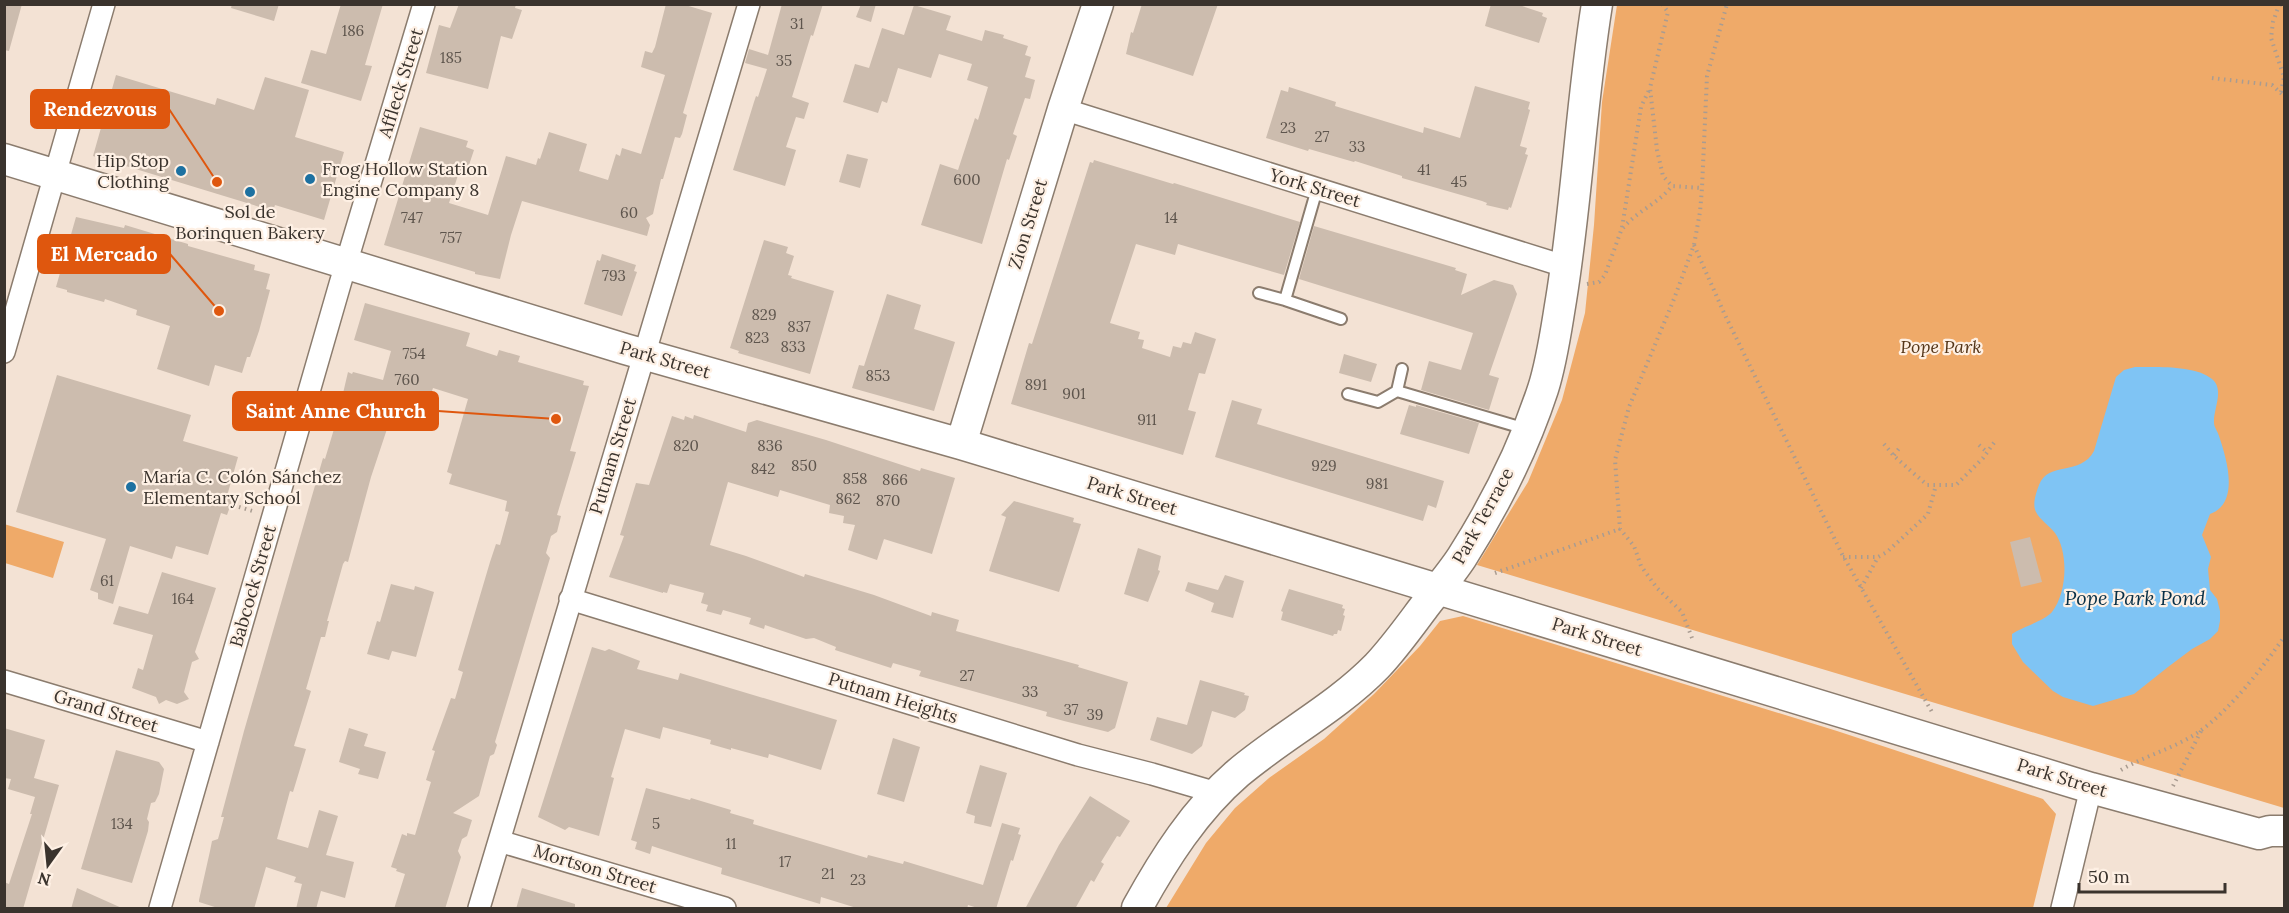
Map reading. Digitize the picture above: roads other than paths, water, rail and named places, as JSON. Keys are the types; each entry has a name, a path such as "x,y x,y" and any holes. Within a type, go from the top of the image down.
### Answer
{"main road":[{"name":"Zion Street","path":"961,444 1063,109 1098,4"},
{"name":"Park Terrace","path":"1137,909 1188,826 1217,793 1265,752 1324,712 1353,689 1395,645 1461,558 1487,514 1527,430 1543,388 1565,275 1589,54 1597,4"},
{"name":"Park Street","path":"4,159 644,354 961,444 2091,788 2272,832 2267,843 2284,852"}],"street":[{"path":"4,352 104,4"},
{"name":"Affleck Street","path":"346,264 424,4"},
{"name":"Putnam Street","path":"479,909 749,4"},
{"name":"York Street","path":"1063,109 1317,189 1565,275"},
{"name":"Babcock Street","path":"160,909 346,264"},
{"name":"Putnam Heights","path":"570,599 1078,755 1217,793"},
{"name":"Grand Street","path":"4,681 208,742"},
{"path":"2062,909 2091,788"},
{"name":"Mortson Street","path":"500,841 725,909"}],"lane":[{"path":"1285,300 1317,189"},
{"path":"1259,293 1341,318"},
{"path":"1397,391 1402,369"},
{"path":"1348,394 1378,402 1397,391 1527,430"}],"water":[{"name":"Pope Park Pond","path":"2135,367 2186,369 2205,374 2216,383 2218,400 2214,423 2228,468 2228,491 2225,501 2210,514 2202,535 2211,557 2208,569 2210,590 2217,599 2220,621 2218,631 2210,639 2192,649 2134,694 2093,706 2063,697 2053,691 2023,662 2012,644 2012,634 2052,612 2063,584 2064,562 2060,541 2040,518 2034,506 2039,485 2050,473 2088,459 2094,451 2116,377 2124,370"}],"place":[{"name":"Hip Stop Clothing","path":"181,171"},
{"name":"Frog Hollow Station Engine Company 8","path":"310,179"},
{"name":"Rendezvous","path":"217,182"},
{"name":"Sol de Borinquen Bakery","path":"250,192"},
{"name":"El Mercado","path":"219,311"},
{"name":"Saint Anne Church","path":"556,419"},
{"name":"María C. Colón Sánchez Elementary School","path":"131,487"}],"park label":[{"name":"Pope Park","path":"1941,347"}]}
